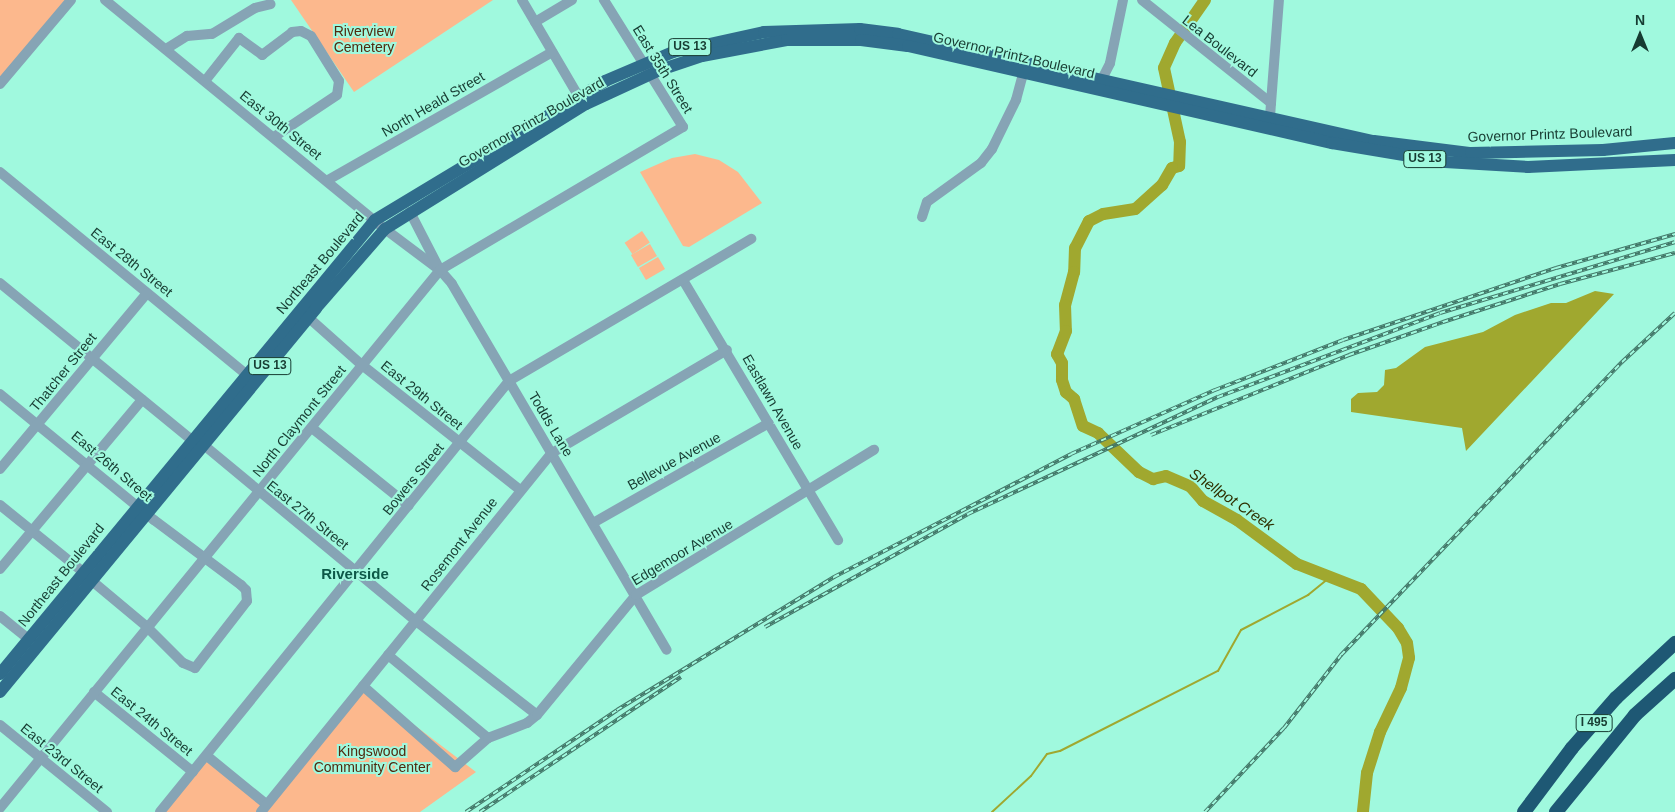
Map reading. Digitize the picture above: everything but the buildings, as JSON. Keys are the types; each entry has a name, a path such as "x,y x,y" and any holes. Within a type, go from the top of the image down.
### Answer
{"highway":[{"name":"I 495","path":"1524,812 1572,748 1616,698 1675,644"},
{"name":"I 495","path":"1556,812 1635,715 1675,679"}],"main road":[{"name":"Governor Printz Boulevard","path":"385,229 583,101 646,69 746,46 839,38 908,46 1024,68 1078,86 1270,118 1374,141 1438,149 1471,153 1593,150 1675,142"},
{"name":"Governor Printz Boulevard","path":"1024,68 1045,68 1101,81 1163,100"},
{"path":"1078,86 1101,81"},
{"name":"Northeast Boulevard","path":"0,692 138,506 375,220 583,101"},
{"name":"Governor Printz Boulevard","path":"1179,103 1357,147 1489,166 1579,167 1675,160"},
{"path":"1357,147 1363,144 1432,153 1438,149"},
{"name":"Northeast Boulevard","path":"0,674 28,639 148,515 309,318 385,229"},
{"path":"213,435 221,416 247,384 246,374"},
{"path":"0,681 18,652"}],"street":[{"path":"0,84 71,0"},
{"name":"East 30th Street","path":"106,0 328,180 385,229 440,270"},
{"path":"522,0 583,101"},
{"path":"535,22 572,0"},
{"name":"East 35th Street","path":"604,0 683,127"},
{"path":"1101,81 1110,63 1122,0"},
{"name":"Lea Boulevard","path":"1142,0 1195,46 1271,103"},
{"path":"1270,118 1279,0"},
{"path":"166,49 187,36 212,34 255,8 270,4"},
{"path":"205,81 239,38 262,55 292,32 300,31 311,36 339,81 337,95 274,137"},
{"name":"North Heald Street","path":"328,180 552,52"},
{"path":"922,217 927,202 981,163 992,149 1014,104 1024,68"},
{"name":"North Claymont Street","path":"0,808 38,757 94,692 146,626 206,559 440,270 683,127"},
{"name":"East 28th Street","path":"0,172 246,374"},
{"name":"Todds Lane","path":"410,212 440,270 552,452 668,650"},
{"name":"Bowers Street","path":"160,812 355,570 461,443 509,381 751,239"},
{"name":"Eastlawn Avenue","path":"683,280 838,540"},
{"path":"0,283 192,440"},
{"name":"Thatcher Street","path":"0,469 148,292"},
{"name":"East 29th Street","path":"309,318 362,365 520,490"},
{"name":"Rosemont Avenue","path":"264,808 552,452 726,350"},
{"name":"East 26th Street","path":"0,394 148,515 246,590 248,601 195,668 183,663 146,626"},
{"path":"0,569 31,531 90,466 142,400"},
{"name":"Bellevue Avenue","path":"593,523 769,423"},
{"path":"312,428 409,506"},
{"name":"East 27th Street","path":"205,446 259,493 416,621 537,715"},
{"name":"Edgemoor Avenue","path":"537,715 636,595 874,450"},
{"path":"0,505 146,626"},
{"path":"0,616 28,639"},
{"path":"388,655 488,738"},
{"path":"364,686 455,767 488,738 527,723 537,715"},
{"name":"East 24th Street","path":"94,692 193,772"},
{"name":"East 23rd Street","path":"0,725 107,812"},
{"name":"East 24th Street","path":"207,756 264,808"}],"green space":[{"path":"0,0 71,0 0,84"},
{"name":"Riverview Cemetery","path":"291,0 493,0 354,92"},
{"path":"695,154 719,160 738,172 762,203 689,247 683,246 640,172 672,158"},
{"path":"642,231 650,243 632,254 625,243"},
{"path":"650,244 657,256 638,267 631,255"},
{"path":"658,257 665,269 646,280 639,268"},
{"name":"Kingswood Community Center","path":"363,686 476,772 420,812 161,812 205,758 265,806"}],"shaded area":[{"path":"1595,291 1614,294 1466,451 1462,428 1351,412 1351,399 1358,393 1377,392 1384,385 1385,370 1396,368 1425,347 1483,332 1515,315 1551,303 1566,303"}],"waterway":[{"name":"Shellpot Creek","path":"1205,0 1175,43 1164,68 1180,142 1179,166 1172,168 1162,185 1135,209 1103,214 1089,221 1075,248 1074,272 1065,305 1066,331 1057,354 1062,363 1062,380 1066,392 1074,399 1083,426 1098,433 1139,472 1153,479 1166,476 1190,486 1203,501 1237,520 1297,564 1361,589 1398,628 1407,643 1409,658 1401,688 1380,732 1367,773 1363,812"},
{"path":"992,812 1031,776 1047,754 1060,751 1218,671 1241,630 1308,595 1329,578"}],"railway":[{"path":"466,812 617,710 834,577 1071,454 1215,390 1343,340 1556,268 1675,234"},
{"path":"765,627 968,514 1218,397 1440,313 1675,242"},
{"path":"1151,435 1349,355 1443,322 1560,284 1675,253"},
{"path":"1205,812 1284,728 1341,655 1622,362 1675,313"},
{"path":"480,812 681,677"}],"district":[{"name":"Riverside","path":"355,574"}]}
